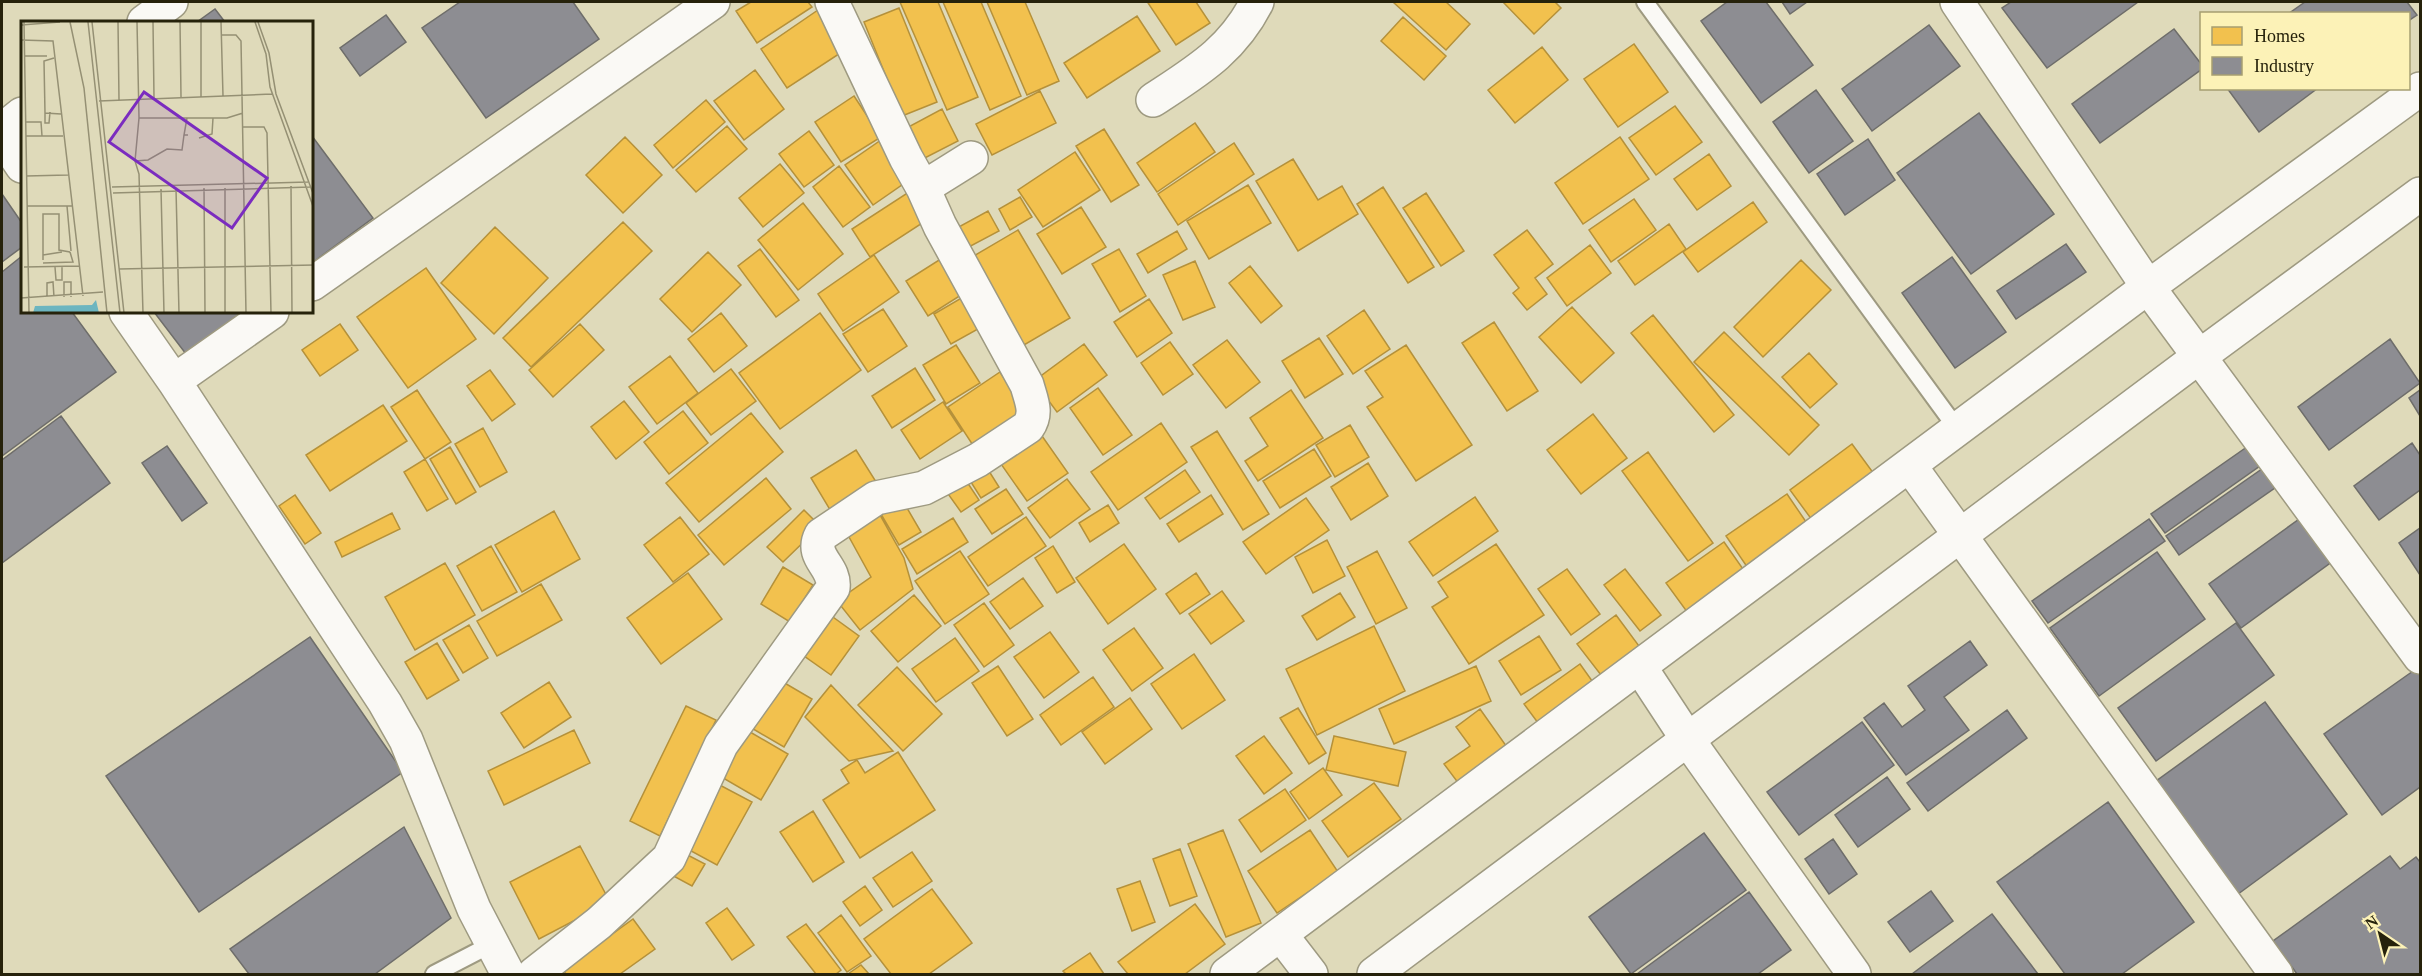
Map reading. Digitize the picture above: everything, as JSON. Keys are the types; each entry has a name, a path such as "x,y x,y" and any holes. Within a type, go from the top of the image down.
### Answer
{"street":[{"path":"145,21 171,2"},
{"path":"314,283 713,2"},
{"path":"534,975 599,923 669,858 721,745 833,588 834,579 818,553 817,544 822,535 876,498 924,488 978,460 1028,427 1034,420 1027,385 940,226 832,2"},
{"path":"1153,100 1227,48 1247,21 1257,2"},
{"path":"1957,2 2148,287 2421,657"},
{"path":"1227,975 2148,287 2421,88"},
{"path":"2,130 21,115"},
{"path":"2,136 21,164"},
{"path":"923,188 971,158"},
{"path":"1374,975 2200,356 2421,194"},
{"path":"127,314 174,381 385,703 406,740 474,909 508,975"},
{"path":"174,381 269,314"},
{"path":"1910,466 1962,534 2276,975"},
{"path":"1640,667 1688,740 1854,975"},
{"path":"1281,935 1311,975"}],"lane":[{"path":"1645,2 1958,430"},
{"path":"434,975 492,944"}],"building: Homes":[{"path":"751,2 808,2 812,7 757,43 736,11"},
{"path":"900,2 938,2 978,97 947,110"},
{"path":"943,2 981,2 1021,96 990,110"},
{"path":"987,2 1025,2 1059,81 1027,95"},
{"path":"1196,2 1210,23 1176,45 1148,3"},
{"path":"1393,2 1446,2 1470,24 1446,50"},
{"path":"1503,2 1555,2 1561,8 1534,34"},
{"path":"899,8 937,102 902,116 864,22"},
{"path":"818,10 845,50 787,88 761,49"},
{"path":"1137,16 1160,51 1087,98 1064,63"},
{"path":"1403,17 1446,56 1424,80 1381,41"},
{"path":"1634,44 1668,92 1618,127 1584,79"},
{"path":"1542,47 1568,80 1515,123 1488,90"},
{"path":"755,70 784,109 744,140 714,101"},
{"path":"1040,91 1056,123 992,155 976,124"},
{"path":"854,96 881,137 841,162 815,122"},
{"path":"706,100 725,122 673,168 654,145"},
{"path":"1675,106 1702,142 1656,175 1629,138"},
{"path":"942,109 958,141 915,163 899,132"},
{"path":"1195,123 1215,152 1157,192 1137,163"},
{"path":"727,126 747,149 696,192 676,170"},
{"path":"1104,129 1139,185 1111,202 1076,146"},
{"path":"809,131 834,165 804,187 779,154"},
{"path":"625,137 662,175 623,213 586,175"},
{"path":"1620,137 1649,179 1583,224 1555,183"},
{"path":"881,140 909,180 873,205 845,165"},
{"path":"1234,143 1254,174 1178,225 1158,194"},
{"path":"1075,152 1100,190 1043,227 1018,190"},
{"path":"1709,154 1731,186 1697,210 1674,179"},
{"path":"1293,159 1318,200 1342,186 1358,214 1298,251 1256,181"},
{"path":"780,164 804,193 763,227 739,198"},
{"path":"839,166 870,207 843,227 813,187"},
{"path":"1248,185 1271,223 1209,259 1187,221"},
{"path":"1383,187 1434,267 1408,283 1357,204"},
{"path":"912,190 930,218 870,257 852,229"},
{"path":"1426,193 1464,251 1441,266 1403,208"},
{"path":"1020,197 1032,217 1010,230 999,209"},
{"path":"1634,199 1656,230 1611,262 1589,230"},
{"path":"1753,202 1767,222 1698,272 1683,252"},
{"path":"803,203 843,254 798,290 758,240"},
{"path":"1081,207 1106,247 1062,274 1037,234"},
{"path":"988,211 999,231 965,249 955,229"},
{"path":"623,222 652,251 531,367 503,338"},
{"path":"1669,224 1686,249 1635,285 1618,261"},
{"path":"495,227 548,278 494,334 441,283"},
{"path":"1018,230 1070,318 1024,345 972,257"},
{"path":"1527,230 1553,264 1535,278 1547,294 1527,310 1513,293 1519,288 1494,255"},
{"path":"1177,231 1187,249 1148,273 1137,254"},
{"path":"1590,245 1611,273 1567,306 1547,278"},
{"path":"760,249 799,300 776,317 738,266"},
{"path":"1119,249 1146,296 1120,312 1092,264"},
{"path":"708,252 741,285 692,332 660,299"},
{"path":"874,255 899,292 843,331 818,294"},
{"path":"947,255 969,290 928,316 906,281"},
{"path":"1801,260 1831,290 1763,357 1734,327"},
{"path":"1195,261 1215,307 1183,320 1163,275"},
{"path":"1250,266 1282,306 1261,323 1229,283"},
{"path":"426,268 476,339 408,388 357,317"},
{"path":"970,293 987,324 951,344 934,314"},
{"path":"1149,299 1172,333 1137,357 1114,322"},
{"path":"1572,307 1614,353 1581,383 1539,337"},
{"path":"883,309 907,346 868,372 843,334"},
{"path":"1364,310 1390,349 1353,374 1327,336"},
{"path":"721,313 747,346 714,372 688,339"},
{"path":"820,313 861,370 780,429 739,373"},
{"path":"1653,315 1734,415 1714,432 1631,333"},
{"path":"1494,322 1538,391 1507,411 1462,343"},
{"path":"340,324 358,350 320,376 302,350"},
{"path":"580,324 604,350 553,397 529,370"},
{"path":"1724,332 1819,425 1789,455 1694,362"},
{"path":"1319,338 1343,374 1305,398 1282,361"},
{"path":"1227,340 1260,382 1226,408 1193,365"},
{"path":"1170,342 1193,374 1163,395 1141,363"},
{"path":"1084,344 1107,375 1057,412 1034,381"},
{"path":"956,345 980,383 946,404 923,365"},
{"path":"1406,345 1472,445 1416,481 1367,407 1383,397 1365,371"},
{"path":"1809,353 1837,384 1810,408 1782,377"},
{"path":"670,356 698,393 657,424 629,387"},
{"path":"915,368 935,400 892,428 872,396"},
{"path":"731,369 756,401 711,435 686,403"},
{"path":"490,370 515,404 492,421 467,386"},
{"path":"1000,372 1030,419 978,453 948,407"},
{"path":"1098,388 1132,435 1103,455 1070,408"},
{"path":"417,390 451,442 425,459 391,407"},
{"path":"1291,390 1323,438 1258,481 1245,461 1268,446 1250,418"},
{"path":"624,401 649,432 616,459 591,427"},
{"path":"943,402 962,431 920,459 901,430"},
{"path":"383,405 407,441 330,491 306,455"},
{"path":"683,411 708,443 669,474 644,442"},
{"path":"751,413 783,452 699,522 666,483"},
{"path":"1593,414 1627,458 1581,494 1547,450"},
{"path":"1161,423 1187,462 1118,510 1091,472"},
{"path":"1350,425 1369,457 1335,477 1316,445"},
{"path":"1035,426 1068,473 1027,501 994,454"},
{"path":"483,428 507,472 480,487 455,444"},
{"path":"1217,431 1269,514 1243,530 1191,447"},
{"path":"1852,444 1877,478 1815,524 1790,490"},
{"path":"450,447 476,492 456,504 430,459"},
{"path":"1314,449 1331,476 1280,508 1263,481"},
{"path":"856,450 878,485 832,513 811,478"},
{"path":"1648,452 1713,543 1688,561 1622,471"},
{"path":"425,459 448,499 427,511 404,472"},
{"path":"982,460 999,487 981,498 964,471"},
{"path":"1368,463 1388,496 1351,520 1331,487"},
{"path":"1185,470 1200,492 1160,519 1145,498"},
{"path":"766,478 791,509 724,565 698,535"},
{"path":"965,479 979,500 961,512 946,491"},
{"path":"1067,479 1090,509 1050,538 1028,508"},
{"path":"1006,489 1023,514 992,534 975,509"},
{"path":"1787,494 1815,535 1754,577 1726,536"},
{"path":"295,495 321,533 305,544 279,506"},
{"path":"1211,495 1223,514 1179,542 1167,524"},
{"path":"900,496 921,532 899,545 878,509"},
{"path":"1475,497 1498,531 1433,576 1409,542"},
{"path":"1306,498 1329,530 1266,574 1243,542"},
{"path":"1108,505 1119,523 1090,542 1079,523"},
{"path":"875,506 904,558 913,589 860,630 837,601 871,577 843,526"},
{"path":"804,510 820,526 783,562 767,547"},
{"path":"554,511 580,559 522,592 495,545"},
{"path":"392,513 400,529 342,557 335,542"},
{"path":"680,517 709,554 673,582 644,545"},
{"path":"1026,517 1046,546 988,586 968,557"},
{"path":"953,518 968,542 917,574 902,549"},
{"path":"1327,540 1345,576 1313,593 1295,557"},
{"path":"1724,542 1750,579 1693,620 1666,583"},
{"path":"1124,544 1156,589 1108,624 1076,578"},
{"path":"1496,544 1544,615 1469,664 1432,607 1448,597 1438,582"},
{"path":"491,546 517,592 482,611 457,566"},
{"path":"1053,546 1075,582 1057,593 1035,558"},
{"path":"960,551 989,594 945,624 915,581"},
{"path":"1377,551 1407,608 1376,624 1347,567"},
{"path":"445,563 475,615 415,650 385,597"},
{"path":"783,567 813,585 790,622 761,604"},
{"path":"1567,569 1600,614 1571,635 1538,589"},
{"path":"1625,569 1661,615 1640,631 1604,585"},
{"path":"688,573 722,619 661,664 627,618"},
{"path":"1196,573 1210,594 1180,614 1166,594"},
{"path":"1023,578 1043,606 1010,629 990,602"},
{"path":"541,584 562,620 497,656 477,621"},
{"path":"1222,591 1244,621 1211,644 1189,614"},
{"path":"1340,593 1355,617 1317,640 1302,616"},
{"path":"914,595 941,626 898,662 871,631"},
{"path":"984,603 1014,645 984,667 954,625"},
{"path":"826,612 859,636 831,675 797,651"},
{"path":"1616,615 1639,646 1601,675 1577,644"},
{"path":"469,625 488,658 463,673 443,640"},
{"path":"1374,626 1405,691 1317,735 1286,669"},
{"path":"1134,628 1163,668 1132,691 1103,650"},
{"path":"1050,632 1079,672 1044,698 1014,657"},
{"path":"1539,636 1561,670 1521,695 1499,661"},
{"path":"955,638 979,671 936,702 912,669"},
{"path":"437,643 459,680 427,699 405,662"},
{"path":"1194,654 1225,700 1182,729 1151,684"},
{"path":"1580,664 1600,692 1544,731 1524,704"},
{"path":"998,666 1033,719 1007,736 972,683"},
{"path":"1476,666 1491,701 1394,744 1379,709"},
{"path":"897,667 942,714 903,751 858,705"},
{"path":"771,675 812,699 784,747 743,723"},
{"path":"1093,677 1114,707 1061,745 1040,715"},
{"path":"549,682 571,717 524,748 501,713"},
{"path":"831,685 893,751 849,761 805,717"},
{"path":"1130,698 1152,729 1105,764 1082,732"},
{"path":"686,706 716,720 660,836 630,821"},
{"path":"1298,708 1326,753 1309,764 1280,718"},
{"path":"1480,709 1514,757 1465,792 1444,764 1470,746 1456,727"},
{"path":"738,725 788,754 761,800 711,771"},
{"path":"574,730 590,763 504,805 488,771"},
{"path":"1264,736 1292,773 1264,794 1236,756"},
{"path":"1334,736 1406,752 1398,786 1326,770"},
{"path":"898,752 935,810 860,858 823,800 849,783 841,770 857,760 865,773"},
{"path":"1323,768 1342,795 1309,819 1290,792"},
{"path":"714,782 752,802 717,865 680,845"},
{"path":"1374,783 1401,819 1348,857 1322,821"},
{"path":"1285,789 1306,820 1261,852 1239,820"},
{"path":"813,811 844,862 813,882 780,832"},
{"path":"1223,830 1261,923 1226,937 1188,844"},
{"path":"1310,830 1338,872 1277,913 1248,871"},
{"path":"580,846 610,902 539,939 510,882"},
{"path":"1180,849 1197,896 1170,906 1153,859"},
{"path":"678,850 705,864 692,886 666,872"},
{"path":"912,852 932,881 893,907 873,878"},
{"path":"1140,881 1155,922 1132,931 1117,889"},
{"path":"865,886 882,910 860,926 843,902"},
{"path":"932,889 972,943 929,974 891,974 864,939"},
{"path":"1195,904 1225,944 1185,974 1128,974 1118,962"},
{"path":"727,908 754,945 732,960 706,923"},
{"path":"841,915 871,956 847,972 818,933"},
{"path":"633,919 655,949 620,974 566,974 563,970"},
{"path":"806,924 841,970 836,974 816,974 787,937"},
{"path":"1090,953 1104,974 1066,974 1063,971"},
{"path":"861,965 869,974 848,974"}],"building: Industry":[{"path":"460,2 573,2 599,39 486,118 422,28"},
{"path":"1727,2 1766,2 1813,65 1761,103 1701,21"},
{"path":"1782,2 1807,2 1790,14"},
{"path":"2011,2 2138,2 2047,68 2002,8"},
{"path":"2305,2 2407,2 2417,15 2410,20 2410,12 2291,12"},
{"path":"215,9 224,21 198,21"},
{"path":"386,15 406,42 360,76 340,48"},
{"path":"1929,25 1960,66 1872,131 1842,89"},
{"path":"2174,29 2200,62 2200,70 2100,143 2072,104"},
{"path":"1816,90 1853,141 1809,173 1773,122"},
{"path":"2228,90 2315,90 2259,132"},
{"path":"1979,113 2054,214 1971,274 1897,173"},
{"path":"314,139 373,218 314,262"},
{"path":"1868,139 1895,180 1845,215 1817,174"},
{"path":"2,194 21,222 21,248 2,262"},
{"path":"2066,244 2086,272 2016,319 1997,291"},
{"path":"21,257 21,314 73,314 116,372 2,456 2,272"},
{"path":"1952,257 2006,332 1955,368 1902,293"},
{"path":"156,314 239,314 186,354"},
{"path":"2390,339 2420,383 2329,450 2298,407"},
{"path":"2420,390 2420,416 2409,398"},
{"path":"61,416 110,483 2,563 2,460"},
{"path":"2254,442 2267,461 2165,533 2151,514"},
{"path":"2412,443 2420,455 2420,490 2379,520 2354,486"},
{"path":"167,446 207,503 182,521 142,463"},
{"path":"2269,464 2282,483 2179,555 2166,536"},
{"path":"2302,517 2333,561 2241,628 2209,584"},
{"path":"2149,519 2165,541 2048,623 2032,601"},
{"path":"2420,528 2420,575 2399,543"},
{"path":"2157,552 2205,619 2099,696 2050,628"},
{"path":"2236,623 2274,675 2156,761 2118,708"},
{"path":"310,637 403,772 199,912 106,776"},
{"path":"1970,641 1987,665 1944,697 1969,730 1906,775 1864,718 1884,703 1902,727 1925,710 1908,686"},
{"path":"2416,669 2420,675 2420,787 2382,815 2324,734"},
{"path":"2265,702 2347,814 2234,897 2152,784"},
{"path":"2007,710 2027,738 1928,811 1907,783"},
{"path":"1862,722 1894,765 1799,835 1767,792"},
{"path":"1887,777 1910,809 1858,847 1835,815"},
{"path":"2108,802 2194,922 2122,974 2065,974 1997,882"},
{"path":"404,827 451,918 375,974 249,974 230,949"},
{"path":"1704,833 1746,890 1631,974 1589,917"},
{"path":"1833,839 1857,874 1829,894 1805,859"},
{"path":"2390,856 2400,869 2416,857 2420,862 2420,974 2297,974 2273,941"},
{"path":"1931,891 1953,921 1910,952 1888,922"},
{"path":"1749,892 1791,950 1758,974 1637,974"},
{"path":"1992,914 2038,974 1912,974"}]}
